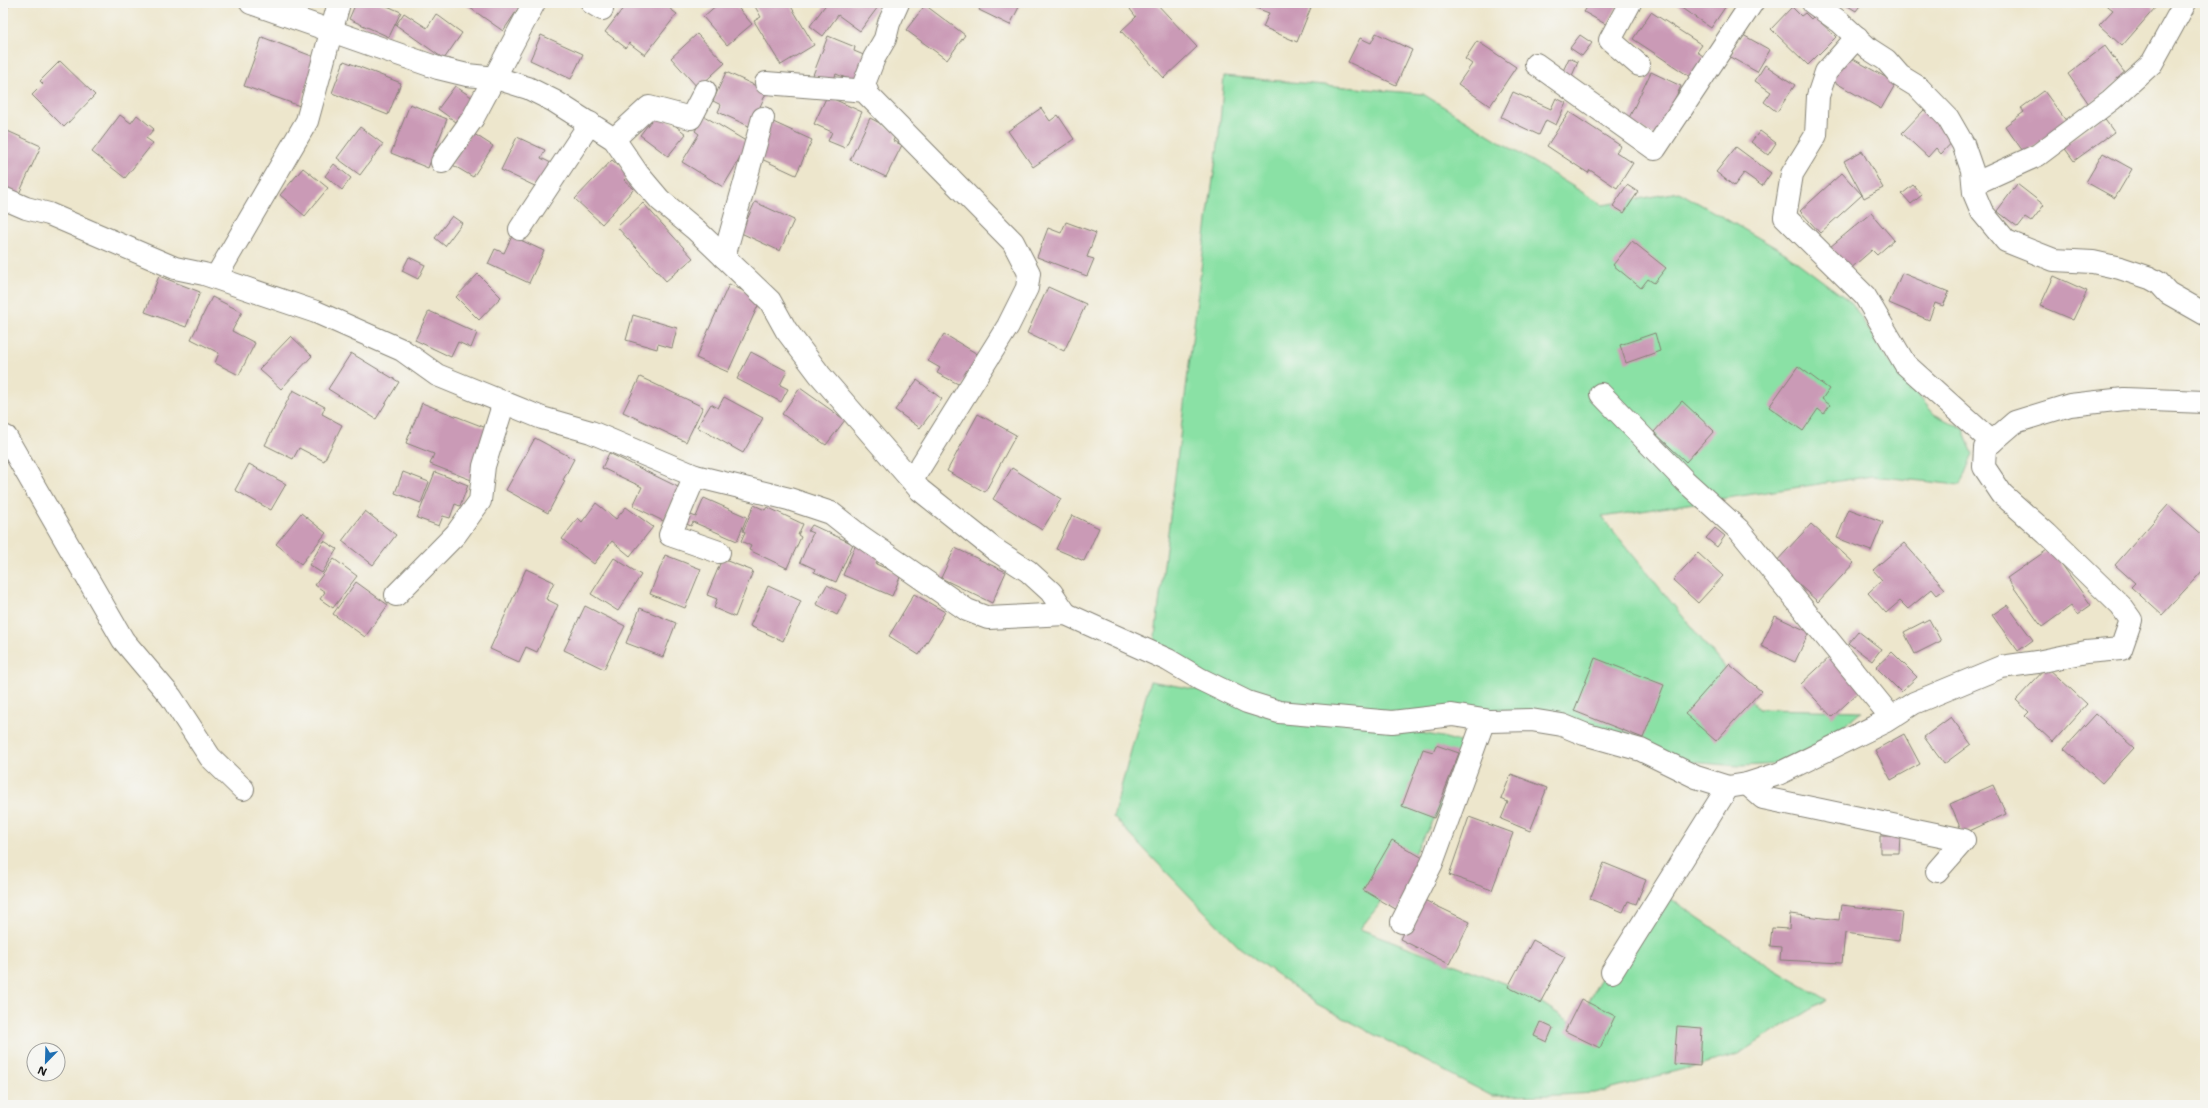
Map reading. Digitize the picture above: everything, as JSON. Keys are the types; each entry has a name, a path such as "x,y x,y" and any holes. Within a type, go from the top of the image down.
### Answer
{"street":[{"path":"250,3 438,68 467,75 496,78 528,88 554,100 614,139 638,174 660,200 724,257 770,301 786,330 820,375 920,490 1007,558 1028,571 1051,592 1066,614"},
{"path":"216,277 308,121 333,31 339,3"},
{"path":"442,162 473,118 496,78 534,3"},
{"path":"898,3 888,22 885,39 874,58 864,84 868,95 1013,242 1029,273 1027,288 1008,326 912,480"},
{"path":"1630,3 1610,40 1639,65"},
{"path":"1536,64 1655,149 1752,3"},
{"path":"1813,3 1840,22 1856,37 1886,60 1900,76 1918,87 1948,118 1963,144 1972,170 1974,193 1982,212 2006,241 2054,260 2093,262 2120,268 2150,278 2159,283 2168,293 2204,312"},
{"path":"1974,184 2038,155 2111,100 2152,63 2185,3"},
{"path":"1856,37 1826,72 1818,96 1816,135 1792,174 1785,217 1866,296 1905,364 1992,442"},
{"path":"766,84 867,91"},
{"path":"614,139 649,107 691,118 705,91"},
{"path":"724,257 763,118"},
{"path":"520,228 590,123"},
{"path":"6,204 49,214 175,268 216,277 316,312 402,350 437,375 542,418 591,432 695,476 789,499 831,513 859,535 967,610 988,618 1066,614 1158,655 1200,680 1247,702 1279,712 1392,722 1452,715 1484,720 1532,720 1562,725 1584,734 1641,750 1696,777 1738,785 1763,798 1964,840 1937,871"},
{"path":"1601,394 1685,481 1739,530 1892,717"},
{"path":"1612,972 1738,785 1778,774 1892,717 1914,703 2001,667 2037,662 2086,652 2121,649 2131,620 2121,606 2047,534 2002,494 1984,467 1985,448 2015,422 2070,405 2124,399 2205,402"},
{"path":"396,595 456,534 480,501 484,466 504,402"},
{"path":"3,436 6,437 123,640 171,697 210,757 243,790"},
{"path":"695,476 670,535 719,552"},
{"path":"1402,922 1432,864 1484,720"}],"green space":[{"path":"1224,76 1423,94 1603,205 1679,192 1785,253 1852,303 1885,356 1934,414 1963,429 1973,454 1960,485 1872,476 1602,517 1758,709 1862,711 1823,743 1781,764 1740,766 1662,760 1562,725 1338,717 1442,737 1460,742 1467,752 1443,804 1398,881 1360,929 1522,990 1577,1026 1598,983 1661,892 1767,965 1827,1000 1736,1055 1594,1093 1492,1096 1317,1004 1239,947 1113,817 1150,681 1242,698 1153,652 1207,221 1218,145"}],"building":[{"path":"3,3 11,4 3,12"},
{"path":"356,3 380,3 401,12 389,37 349,19"},
{"path":"463,3 522,3 503,31"},
{"path":"627,3 662,3 677,14 645,55 629,43 626,48 605,32"},
{"path":"719,3 734,3 752,24 727,45 703,17"},
{"path":"753,3 789,3 814,45 781,65 754,21 761,17"},
{"path":"827,3 881,3 860,31 838,15 823,36 810,26"},
{"path":"983,3 1021,3 1010,25 979,10"},
{"path":"1137,3 1156,3 1197,47 1164,78 1121,31 1136,17 1130,9"},
{"path":"1258,3 1307,3 1312,5 1297,42 1263,27 1269,13 1256,8"},
{"path":"1590,3 1619,3 1607,25 1584,12"},
{"path":"1674,3 1728,3 1711,28"},
{"path":"1843,3 1862,3 1856,11"},
{"path":"2104,3 2149,3 2155,8 2122,46 2099,25 2113,10"},
{"path":"925,5 965,35 947,60 906,30"},
{"path":"1792,7 1801,16 1805,13 1811,19 1814,16 1836,37 1808,65 1771,29"},
{"path":"1651,12 1702,45 1697,52 1708,59 1695,80 1633,39"},
{"path":"404,13 427,28 436,14 462,33 444,59 396,25"},
{"path":"1376,33 1412,50 1396,85 1348,62 1360,38 1371,43"},
{"path":"697,34 725,63 698,88 671,58"},
{"path":"541,35 583,54 571,79 530,60"},
{"path":"1580,35 1592,43 1582,56 1570,48"},
{"path":"1743,35 1770,50 1757,72 1730,57"},
{"path":"828,36 855,47 854,51 866,56 856,82 836,74 832,83 813,75"},
{"path":"262,37 317,58 300,106 244,86"},
{"path":"1477,41 1516,67 1490,106 1458,84 1472,64 1465,59"},
{"path":"2105,46 2127,76 2089,104 2068,74"},
{"path":"1846,55 1896,83 1881,109 1831,80"},
{"path":"1569,58 1578,62 1571,78 1562,73"},
{"path":"60,61 95,95 64,127 32,95 43,84 40,81"},
{"path":"344,61 401,83 388,115 332,93"},
{"path":"1765,65 1795,85 1777,112 1764,102 1771,92 1755,81"},
{"path":"726,72 767,91 751,127 718,112 721,105 713,101"},
{"path":"1651,72 1681,86 1657,136 1627,122"},
{"path":"455,86 473,98 456,122 438,109"},
{"path":"2044,91 2067,122 2025,154 2005,126 2024,112 2021,108"},
{"path":"1513,92 1551,109 1556,98 1566,103 1556,125 1546,120 1539,135 1501,117"},
{"path":"827,96 862,112 845,148 828,141 832,132 814,124"},
{"path":"410,104 447,119 428,168 391,153"},
{"path":"1041,108 1050,121 1058,115 1074,139 1033,167 1008,131"},
{"path":"1925,109 1956,138 1941,154 1936,148 1928,157 1902,133"},
{"path":"658,112 686,134 668,156 640,135"},
{"path":"1569,112 1621,146 1616,152 1633,163 1617,188 1590,170 1588,173 1547,146"},
{"path":"120,115 131,123 137,115 154,129 146,138 153,143 125,178 92,152"},
{"path":"704,116 749,143 723,187 682,162 699,134 695,131"},
{"path":"2103,117 2114,132 2074,161 2063,146"},
{"path":"870,118 897,132 893,141 902,145 886,177 850,160"},
{"path":"771,121 812,140 796,175 755,156"},
{"path":"360,127 383,144 360,175 337,158"},
{"path":"3,129 41,146 17,198 3,191"},
{"path":"1760,131 1776,143 1768,155 1751,142"},
{"path":"471,132 493,146 473,177 451,164"},
{"path":"517,137 545,150 541,158 551,163 539,188 501,170"},
{"path":"1736,147 1771,173 1762,186 1744,173 1734,186 1716,172"},
{"path":"1862,151 1883,188 1864,198 1844,161"},
{"path":"2103,153 2132,169 2115,198 2086,182"},
{"path":"612,160 629,175 624,180 634,189 602,224 575,199"},
{"path":"334,164 351,178 342,190 325,176"},
{"path":"303,168 328,188 305,216 280,195"},
{"path":"1842,173 1862,195 1820,233 1800,211"},
{"path":"2017,184 2044,205 2031,222 2025,218 2018,227 1997,211"},
{"path":"1627,185 1638,192 1624,213 1613,206"},
{"path":"1913,185 1922,195 1911,204 1902,194"},
{"path":"755,202 794,220 780,251 741,233"},
{"path":"643,203 693,258 666,281 617,227"},
{"path":"1871,213 1894,240 1877,255 1872,250 1849,270 1830,247"},
{"path":"452,216 462,223 445,246 435,238"},
{"path":"1066,222 1096,233 1087,257 1094,259 1087,276 1037,257 1048,228 1061,233"},
{"path":"512,236 544,251 529,283 488,264 495,249 504,253"},
{"path":"1632,241 1666,268 1654,283 1648,279 1641,288 1613,265"},
{"path":"409,257 425,265 418,279 402,271"},
{"path":"1902,273 1949,292 1943,306 1935,303 1929,320 1889,303"},
{"path":"478,274 501,297 479,320 456,297"},
{"path":"159,276 200,292 186,327 145,312"},
{"path":"2054,276 2087,291 2073,320 2040,306"},
{"path":"729,284 761,299 728,372 696,358"},
{"path":"1048,287 1086,304 1064,351 1027,333"},
{"path":"212,297 242,312 232,331 255,343 239,375 215,363 219,353 191,339"},
{"path":"429,311 477,333 471,348 458,342 451,357 415,340"},
{"path":"633,315 677,328 672,348 658,344 657,349 626,340"},
{"path":"1655,333 1660,351 1626,363 1620,345"},
{"path":"944,334 979,355 962,386 937,373 940,368 928,361"},
{"path":"291,336 312,356 281,389 259,369"},
{"path":"751,352 787,371 780,385 788,389 781,402 737,379"},
{"path":"351,353 399,382 376,419 328,389"},
{"path":"1798,366 1829,389 1822,399 1830,405 1824,414 1818,409 1803,431 1769,407"},
{"path":"640,377 703,407 686,442 623,412"},
{"path":"917,380 942,399 920,428 895,410"},
{"path":"800,388 845,420 826,445 782,414"},
{"path":"293,390 325,407 322,414 342,425 324,461 299,448 293,459 265,445"},
{"path":"724,397 763,418 743,453 697,427 711,404 718,408"},
{"path":"1682,401 1714,431 1686,462 1654,432"},
{"path":"422,403 494,431 474,481 430,464 434,454 406,443"},
{"path":"978,414 1016,435 985,492 947,471"},
{"path":"535,438 574,459 563,480 565,481 548,513 506,490"},
{"path":"609,453 680,488 663,521 633,506 642,487 602,468"},
{"path":"249,464 286,484 271,510 235,490"},
{"path":"1012,468 1061,499 1042,530 993,499"},
{"path":"403,472 429,482 421,503 395,493"},
{"path":"435,472 468,485 460,506 455,504 450,518 443,516 439,526 417,518"},
{"path":"704,498 747,517 737,541 693,522 691,526 679,521 683,512 696,517"},
{"path":"596,503 616,519 626,507 653,527 630,556 612,541 594,564 562,539 578,518 582,522"},
{"path":"754,505 765,510 767,507 803,524 798,535 801,537 787,568 749,550 751,546 741,541 745,532 743,531"},
{"path":"2168,505 2205,537 2205,568 2162,615 2131,587 2135,583 2115,565"},
{"path":"1849,509 1883,522 1871,551 1837,538"},
{"path":"365,511 396,535 373,565 342,541"},
{"path":"301,513 326,533 301,564 276,544"},
{"path":"1072,515 1099,528 1084,561 1056,549"},
{"path":"1811,524 1854,563 1818,602 1775,563"},
{"path":"812,525 853,544 836,582 814,572 815,569 800,562 813,533 808,531"},
{"path":"1715,528 1725,536 1717,547 1706,538"},
{"path":"324,541 337,549 322,573 309,565"},
{"path":"1904,543 1945,589 1937,595 1932,589 1908,609 1900,601 1886,613 1868,593 1882,580 1873,570"},
{"path":"856,544 880,555 876,564 901,575 892,596 843,575"},
{"path":"955,548 1006,572 992,603 941,578"},
{"path":"2050,548 2091,605 2077,615 2071,606 2042,627 2007,578"},
{"path":"1698,553 1723,576 1698,603 1673,580"},
{"path":"665,555 701,569 685,608 650,594"},
{"path":"614,558 641,575 618,611 591,594"},
{"path":"334,559 357,576 333,608 320,599 325,592 315,585"},
{"path":"722,559 753,571 735,617 714,608 717,599 707,595"},
{"path":"526,569 554,582 546,599 558,605 537,652 526,647 519,662 490,649"},
{"path":"356,582 388,605 365,637 333,614"},
{"path":"827,585 847,595 837,615 816,604"},
{"path":"768,586 801,601 783,641 750,626"},
{"path":"914,594 945,612 919,655 889,636"},
{"path":"2007,605 2033,640 2018,651 1992,615"},
{"path":"585,606 625,626 604,669 564,650"},
{"path":"640,608 676,623 663,657 626,643"},
{"path":"1775,616 1809,632 1795,662 1761,646"},
{"path":"1929,619 1941,641 1915,654 1904,632"},
{"path":"1858,631 1881,649 1872,661 1848,643"},
{"path":"1892,652 1917,677 1901,692 1876,667"},
{"path":"1831,656 1862,689 1832,717 1801,684"},
{"path":"1595,658 1664,685 1643,738 1574,711"},
{"path":"1729,664 1761,691 1716,741 1685,714"},
{"path":"2047,667 2087,704 2053,742 2025,716 2029,712 2016,700"},
{"path":"2096,714 2134,748 2102,783 2064,749"},
{"path":"1951,717 1971,744 1944,764 1924,737"},
{"path":"1904,734 1920,764 1891,780 1875,750"},
{"path":"1436,745 1459,753 1434,818 1402,806 1423,749 1433,752"},
{"path":"1511,774 1547,788 1530,831 1501,819 1508,802 1501,799"},
{"path":"1993,785 2006,814 1963,834 1950,804"},
{"path":"1469,817 1513,833 1492,890 1449,875"},
{"path":"1880,836 1900,836 1899,853 1880,853"},
{"path":"1392,840 1428,861 1399,911 1363,890"},
{"path":"1604,863 1646,880 1636,904 1628,901 1623,912 1590,899"},
{"path":"1420,898 1470,922 1449,964 1400,939"},
{"path":"1841,905 1902,912 1899,940 1845,933 1842,963 1780,960 1781,947 1770,946 1772,928 1789,929 1790,914 1839,920"},
{"path":"1533,940 1565,957 1540,1003 1508,987"},
{"path":"1581,999 1615,1016 1600,1048 1565,1031"},
{"path":"1540,1022 1553,1028 1547,1042 1534,1036"},
{"path":"1677,1026 1702,1028 1700,1066 1674,1064"}]}
